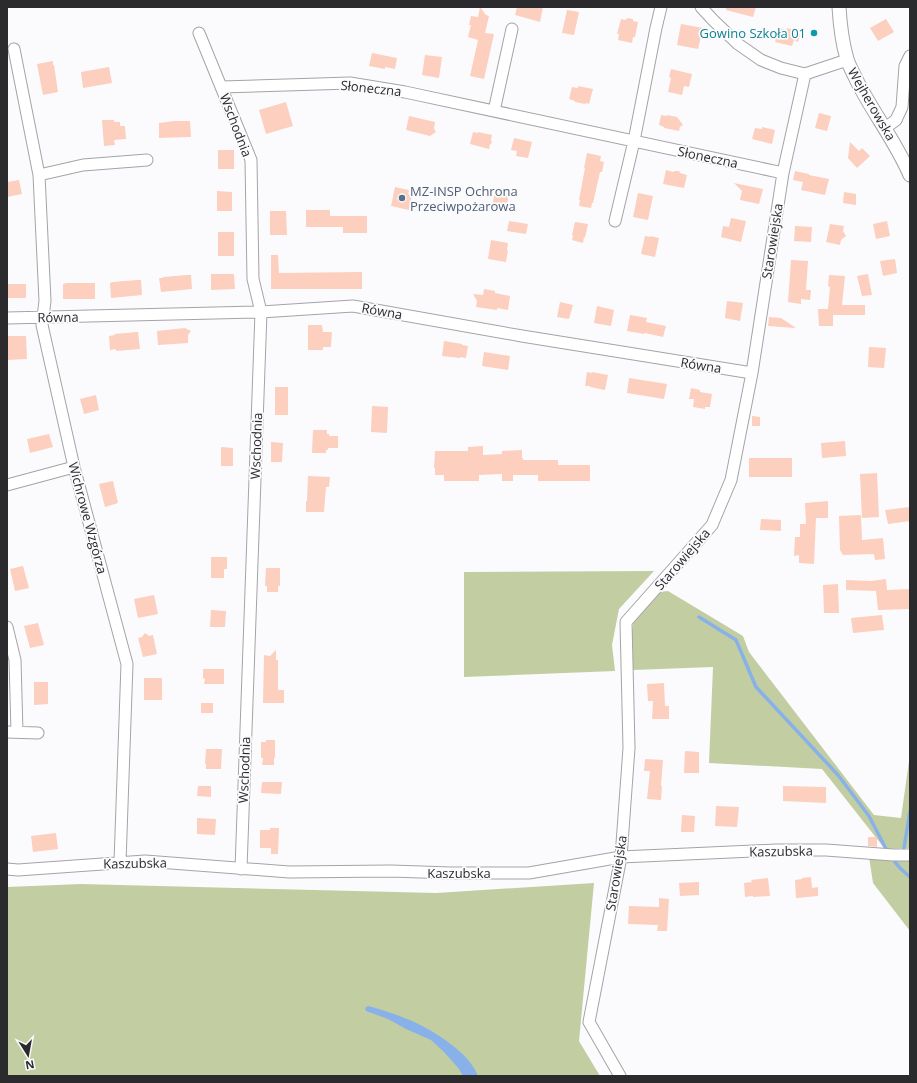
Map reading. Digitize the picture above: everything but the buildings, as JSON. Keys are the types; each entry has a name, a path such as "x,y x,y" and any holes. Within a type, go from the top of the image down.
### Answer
{"street":[{"path":"615,221 634,141 661,7"},
{"path":"701,7 738,44 760,60 781,68 806,74 847,60"},
{"name":"Wejherowska","path":"839,7 840,23 847,60 862,91 904,161 910,175"},
{"path":"494,111 512,29"},
{"name":"Wschodnia","path":"199,33 251,160 254,279 261,312 241,869"},
{"name":"Wichrowe Wzgórza","path":"14,49 39,175 45,301 42,325 74,468 127,664 120,862"},
{"path":"885,128 896,120 902,107 905,66 910,56"},
{"name":"Starowiejska","path":"620,1076 589,1022 621,857 629,748 626,622 712,525 731,480 752,373 783,173 806,74"},
{"name":"Słoneczna","path":"221,87 350,83 405,92 783,173"},
{"path":"39,175 83,165 147,160"},
{"name":"Równa","path":"7,318 261,312 353,306 522,336 752,373"},
{"path":"7,485 74,468"},
{"path":"7,627 15,660 12,732 38,733"},
{"name":"Kaszubska","path":"7,869 18,870 145,861 289,872 391,871 529,873 621,857 776,850 826,850 910,855"}],"green space":[{"path":"654,571 619,609 612,645 615,671 464,677 464,572"},
{"path":"668,591 743,636 749,652 874,815 901,818 910,754 909,848 885,849 822,769 709,763 713,667 633,670 630,644 634,619 658,592"},
{"path":"869,857 910,859 910,931 873,883"},
{"path":"594,883 579,1041 600,1076 7,1076 7,887 81,884 436,893"}],"water":[{"path":"368,1006 412,1021 440,1037 467,1059 474,1067 478,1076 463,1076 459,1069 444,1052 431,1040 388,1019 366,1011 365,1008"}],"waterway":[{"path":"699,617 736,640 756,687 838,775 869,816 886,849"},
{"path":"904,848 910,811"},
{"path":"895,862 910,877"}],"place":[{"name":"Gowino Szkoła 01","path":"814,33"},
{"name":"MZ-INSP Ochrona Przeciwpożarowa","path":"402,198"}]}
